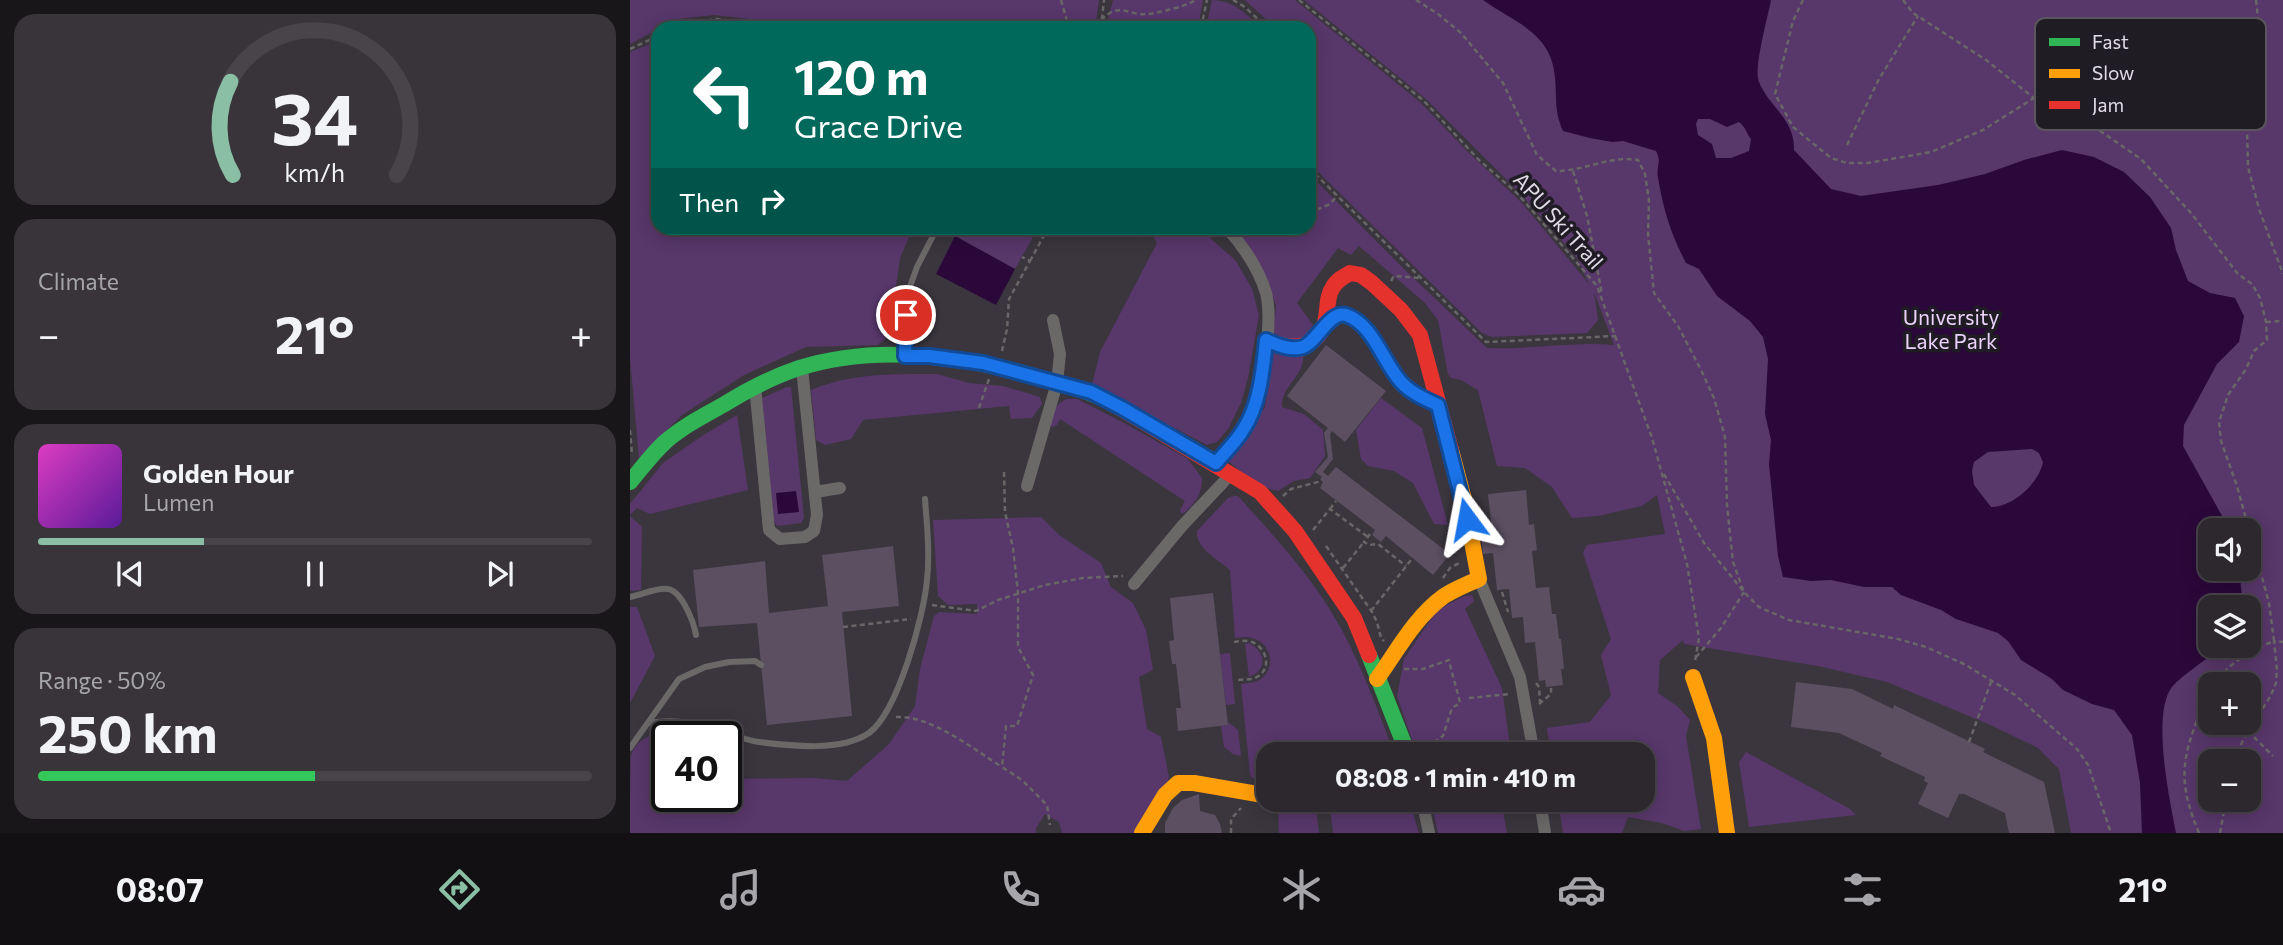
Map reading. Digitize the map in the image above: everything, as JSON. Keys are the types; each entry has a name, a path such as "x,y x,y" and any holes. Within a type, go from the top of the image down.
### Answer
{"street":[{"path":"1216,463 1244,429 1254,408 1268,324 1266,295 1252,262 1233,235"},
{"path":"1325,326 1327,299 1332,286 1350,272 1362,275 1381,291 1401,310 1420,335 1464,499 1479,579 1520,677 1530,742"},
{"path":"1266,340 1288,348 1304,346 1339,315 1345,315 1370,334 1384,360 1402,384 1420,397 1438,405"},
{"path":"1027,486 1057,383 1060,354 1054,320"},
{"path":"630,482 665,442 696,420 755,386 802,368 839,360 929,356 997,366 1091,392 1278,501 1354,618 1404,742"},
{"path":"755,386 769,530 780,538 805,537 814,531 817,524 802,368"},
{"path":"1134,584 1182,526 1231,474"},
{"path":"815,492 840,488"},
{"path":"1377,679 1439,600 1479,579"},
{"path":"1693,677 1714,738 1727,833"},
{"path":"1142,833 1165,795 1178,783 1256,794"},
{"path":"1425,812 1429,833"},
{"path":"1542,812 1545,833"}],"lane":[{"path":"905,356 907,295 917,267 933,235"},
{"path":"649,723 666,720 698,723 754,741 813,746 842,743 868,733 884,717 898,687 924,605 928,578 925,499"},
{"path":"630,597 670,589 675,592 693,619 696,635"},
{"path":"630,748 680,679 705,667 729,662 755,661 761,665"}],"path":[{"path":"1060,0 1067,21"},
{"path":"1101,20 1104,0"},
{"path":"1101,20 1109,12 1122,9 1145,14 1196,0"},
{"path":"1202,21 1207,0"},
{"path":"1233,0 1260,21"},
{"name":"APU Ski Trail","path":"1299,0 1424,101 1479,160 1517,193 1597,286 1652,438 1660,468"},
{"path":"1416,0 1461,33 1503,83 1537,155 1556,171 1573,171 1624,157 1638,160 1645,174 1649,201 1648,234 1654,293 1678,326 1714,398 1725,437 1727,506 1733,562 1744,592"},
{"path":"1803,0 1793,21 1775,94 1793,127 1831,158 1847,163 1868,163 1931,152 1983,130 2034,98 1986,60 1913,13 1903,0"},
{"path":"2256,0 2258,18"},
{"path":"1847,145 1879,79 1918,16"},
{"path":"706,21 733,21"},
{"path":"630,49 651,39"},
{"path":"2099,130 2141,159 2191,213 2230,265 2252,284 2260,298 2267,340 2254,351 2246,369 2228,395 2219,422 2221,441 2237,486 2269,603 2277,670 2276,683 2261,711"},
{"path":"2247,130 2248,167 2259,209 2283,274"},
{"path":"1573,171 1587,216 1603,303"},
{"path":"1316,175 1486,342 1616,337"},
{"path":"1316,210 1330,204 1336,196"},
{"path":"979,408 1005,344 1009,299 1044,235"},
{"path":"1137,236 1146,235"},
{"path":"1022,257 1030,261"},
{"path":"1381,291 1394,276 1420,278"},
{"path":"2266,322 2283,323"},
{"path":"630,430 630,452"},
{"path":"1660,468 1704,543 1759,607 1789,620 1898,639 1926,647 1964,664 2015,695 2077,749 2088,765 2111,833"},
{"path":"1660,468 1687,564 1699,638 1693,677"},
{"path":"1002,767 1006,726 1017,726 1033,676 1018,647 1018,593 1013,548 1005,512 1004,472"},
{"path":"1278,501 1299,486 1322,481"},
{"path":"1278,501 1291,504"},
{"path":"1313,530 1336,501"},
{"path":"1330,509 1369,536 1343,568"},
{"path":"1320,539 1371,611 1381,638 1384,641 1389,640"},
{"path":"1364,542 1369,545 1378,544 1406,566"},
{"path":"1440,582 1450,568 1475,558"},
{"path":"1371,611 1411,560"},
{"path":"924,605 975,611 1018,593 1083,578 1126,576 1134,584"},
{"path":"1696,657 1721,628 1744,592"},
{"path":"843,627 921,617"},
{"path":"2223,672 2237,661 2274,641 2283,642"},
{"path":"1234,642 1255,643 1266,656 1265,668 1261,674 1254,679 1238,680"},
{"path":"1394,656 1401,668 1423,669 1449,660 1460,703 1452,708 1443,736 1434,742"},
{"path":"1533,681 1539,687 1540,702"},
{"path":"1969,742 1992,681"},
{"path":"1469,698 1524,693"},
{"path":"2198,714 2185,754 2183,771 2189,809 2199,833"},
{"path":"884,717 905,716 942,729 1022,780 1048,805 1050,825"},
{"path":"2252,735 2273,756"},
{"path":"1231,833 1231,819 1236,811 1245,805"},
{"path":"2220,833 2224,812"}],"green space":[{"path":"630,0 1099,0 1096,21 768,21 714,15 673,21 651,21 651,33 630,44"},
{"path":"1113,0 1203,0 1199,21 1108,21"},
{"path":"1212,0 1233,5 1253,21 1208,21"},
{"name":"University Lake Park","path":"1245,0 1295,0 1421,103 1522,203 1589,284 1577,258 1518,191 1426,99 1304,0 2283,0 2283,833 2071,833 2059,769 2038,748 2030,744 1887,682 1818,666 1684,644 1683,640 1660,660 1658,693 1677,706 1690,720 1686,736 1701,829 1684,831 1662,823 1628,817 1622,833 1563,833 1560,812 1655,812 1655,742 1549,742 1547,728 1590,722 1611,695 1601,655 1611,639 1583,553 1587,545 1665,534 1657,495 1642,506 1598,516 1572,518 1552,487 1525,468 1497,466 1478,390 1461,380 1451,378 1448,374 1438,320 1425,303 1359,246 1351,255 1338,248 1297,303 1313,325 1303,340 1273,339 1276,306 1267,280 1238,235 1316,235 1316,181 1487,348 1614,345 1594,292 1598,320 1587,333 1492,337 1482,333 1316,170 1316,21 1268,21"},
{"path":"651,44 651,235 910,235 900,258 889,336 877,345 806,347 744,375 682,415 639,458 630,358 630,52"},
{"path":"956,235 1034,235 1015,269"},
{"path":"1153,235 1207,235 1236,261 1252,289 1259,315 1241,403 1228,429 1217,442 1207,445 1092,385 1100,352 1157,243"},
{"path":"1272,347 1303,353 1301,368 1285,393 1282,407 1304,414 1323,430 1325,456 1310,478 1294,481 1278,491 1259,486 1228,461 1265,407"},
{"path":"937,374 969,383 1003,386 1040,397 1042,404 1032,418 1011,419 1009,406 863,420 851,439 825,445 816,440 811,390 857,377"},
{"path":"791,387 804,518 801,523 777,526 774,521 762,398"},
{"path":"1381,398 1422,428 1448,525 1434,524 1413,483 1394,471 1368,466 1361,459 1356,430"},
{"path":"1067,399 1077,399 1188,459 1202,478 1198,498 1192,506 1181,513 1185,501 1060,419 1057,425 1051,427 1054,410"},
{"path":"737,415 748,490 650,514 637,508 630,515 630,504 663,463"},
{"path":"1238,496 1288,552 1332,613 1371,694 1390,742 1256,742 1256,778 1252,778 1241,684 1255,682 1267,673 1269,655 1258,640 1248,637 1235,638 1230,570 1204,548 1197,531 1228,498"},
{"path":"630,516 642,527 641,590 630,591"},
{"path":"1041,517 1059,535 1101,563 1111,587 1133,603 1146,630 1153,670 1139,677 1147,729 1161,737 1169,777 1138,833 1062,833 1059,822 1045,814 1036,828 1036,833 630,833 631,755 642,740 649,736 651,812 742,812 742,779 814,778 847,781 889,744 915,706 920,669 934,616 939,612 977,614 977,604 948,605 938,596 933,520"},
{"path":"1472,595 1474,601 1465,609 1502,688 1509,742 1413,742 1397,696 1404,659 1437,610 1464,596"},
{"path":"630,607 637,607 655,656 630,703"},
{"path":"1249,643 1259,651 1262,666 1249,677 1245,644"},
{"path":"1230,653 1235,704 1226,705 1220,654"},
{"path":"1228,722 1238,730 1241,756 1224,747 1221,726 1228,725"},
{"path":"1746,752 1850,809 1856,815 1749,827 1739,762"},
{"path":"1316,812 1319,833 1279,833 1279,813"},
{"path":"1331,812 1413,812 1419,833 1333,833"},
{"path":"1434,812 1503,812 1507,833 1438,833"}],"shaded area":[{"path":"1483,0 1771,0 1759,55 1759,82 1786,121 1794,150 1831,189 1861,196 1938,185 1985,174 2062,150 2094,157 2124,172 2150,197 2171,228 2188,281 2210,293 2235,298 2244,316 2239,342 2217,364 2184,425 2183,446 2223,518 2198,518 2198,581 2240,581 2242,595 2198,595 2198,658 2207,658 2172,687 2166,700 2162,737 2176,833 2142,833 2140,783 2132,735 2114,710 2092,704 2063,690 2052,679 2021,660 2008,641 1998,633 1956,619 1941,610 1901,595 1892,587 1864,587 1831,580 1811,581 1783,577 1778,556 1769,464 1771,440 1765,414 1768,359 1763,337 1750,321 1717,296 1699,269 1686,263 1665,211 1656,151 1623,141 1612,142 1563,131 1557,111 1555,77 1547,49 1530,30","holes":["1698,119 1710,119 1727,127 1739,122 1751,139 1749,151 1731,158 1716,158 1712,144 1698,135 1696,124","2032,449 2039,453 2043,462 2041,470 2031,485 2008,503 1991,507 1974,485 1974,462 1988,452"]},
{"path":"955,236 1015,269 996,305 936,274"},
{"path":"796,491 799,512 778,514 776,493"}],"building":[{"path":"1326,345 1386,391 1345,442 1332,431 1330,434 1333,459 1323,472 1328,476 1336,467 1450,554 1433,575 1386,536 1381,542 1372,535 1375,530 1320,488 1322,477 1315,472 1328,457 1324,433 1328,428 1287,396"},
{"path":"1526,490 1529,525 1534,524 1537,550 1532,551 1536,588 1549,587 1552,614 1556,614 1561,639 1563,685 1546,687 1545,680 1539,681 1535,642 1525,643 1523,617 1512,618 1509,589 1497,590 1493,553 1483,554 1481,532 1492,531 1488,494"},
{"path":"893,546 899,606 842,612 852,716 767,725 757,623 699,627 693,570 765,561 769,613 828,606 822,555"},
{"path":"1213,593 1228,725 1178,731 1176,708 1181,708 1176,664 1172,664 1169,641 1174,640 1170,598"},
{"path":"1796,682 1852,689 1893,709 1894,705 1985,749 1983,752 2044,782 2055,833 2009,833 2005,813 1964,794 1959,794 1948,818 1918,804 1928,783 1924,781 1925,777 1839,733 1791,727"},
{"path":"1199,794 1200,811 1215,815 1222,833 1165,833 1165,823 1173,808 1182,800"}],"traffic: fast":[{"path":"630,482 678,431 769,380 827,361 915,355 974,362 1030,375 1110,402"},
{"path":"1369,655 1403,742"}],"traffic: slow":[{"path":"1377,679 1407,635 1434,604 1448,593 1479,579 1464,499 1451,450"},
{"path":"1693,677 1714,738 1727,833"},
{"path":"1142,833 1165,795 1178,783 1194,783 1256,794"}],"traffic: jam":[{"path":"1266,340 1291,346 1299,346 1313,340 1324,326 1329,296 1335,285 1350,273 1361,275 1401,310 1420,335 1451,450"},
{"path":"1110,402 1260,492 1295,531 1354,618 1369,655"}],"route":[{"path":"906,315 905,356 929,356 983,363 1091,392 1216,463 1244,429 1254,408 1266,340 1288,348 1304,346 1313,340 1331,319 1345,315 1370,334 1384,360 1402,384 1420,397 1438,405 1467,519"}]}
